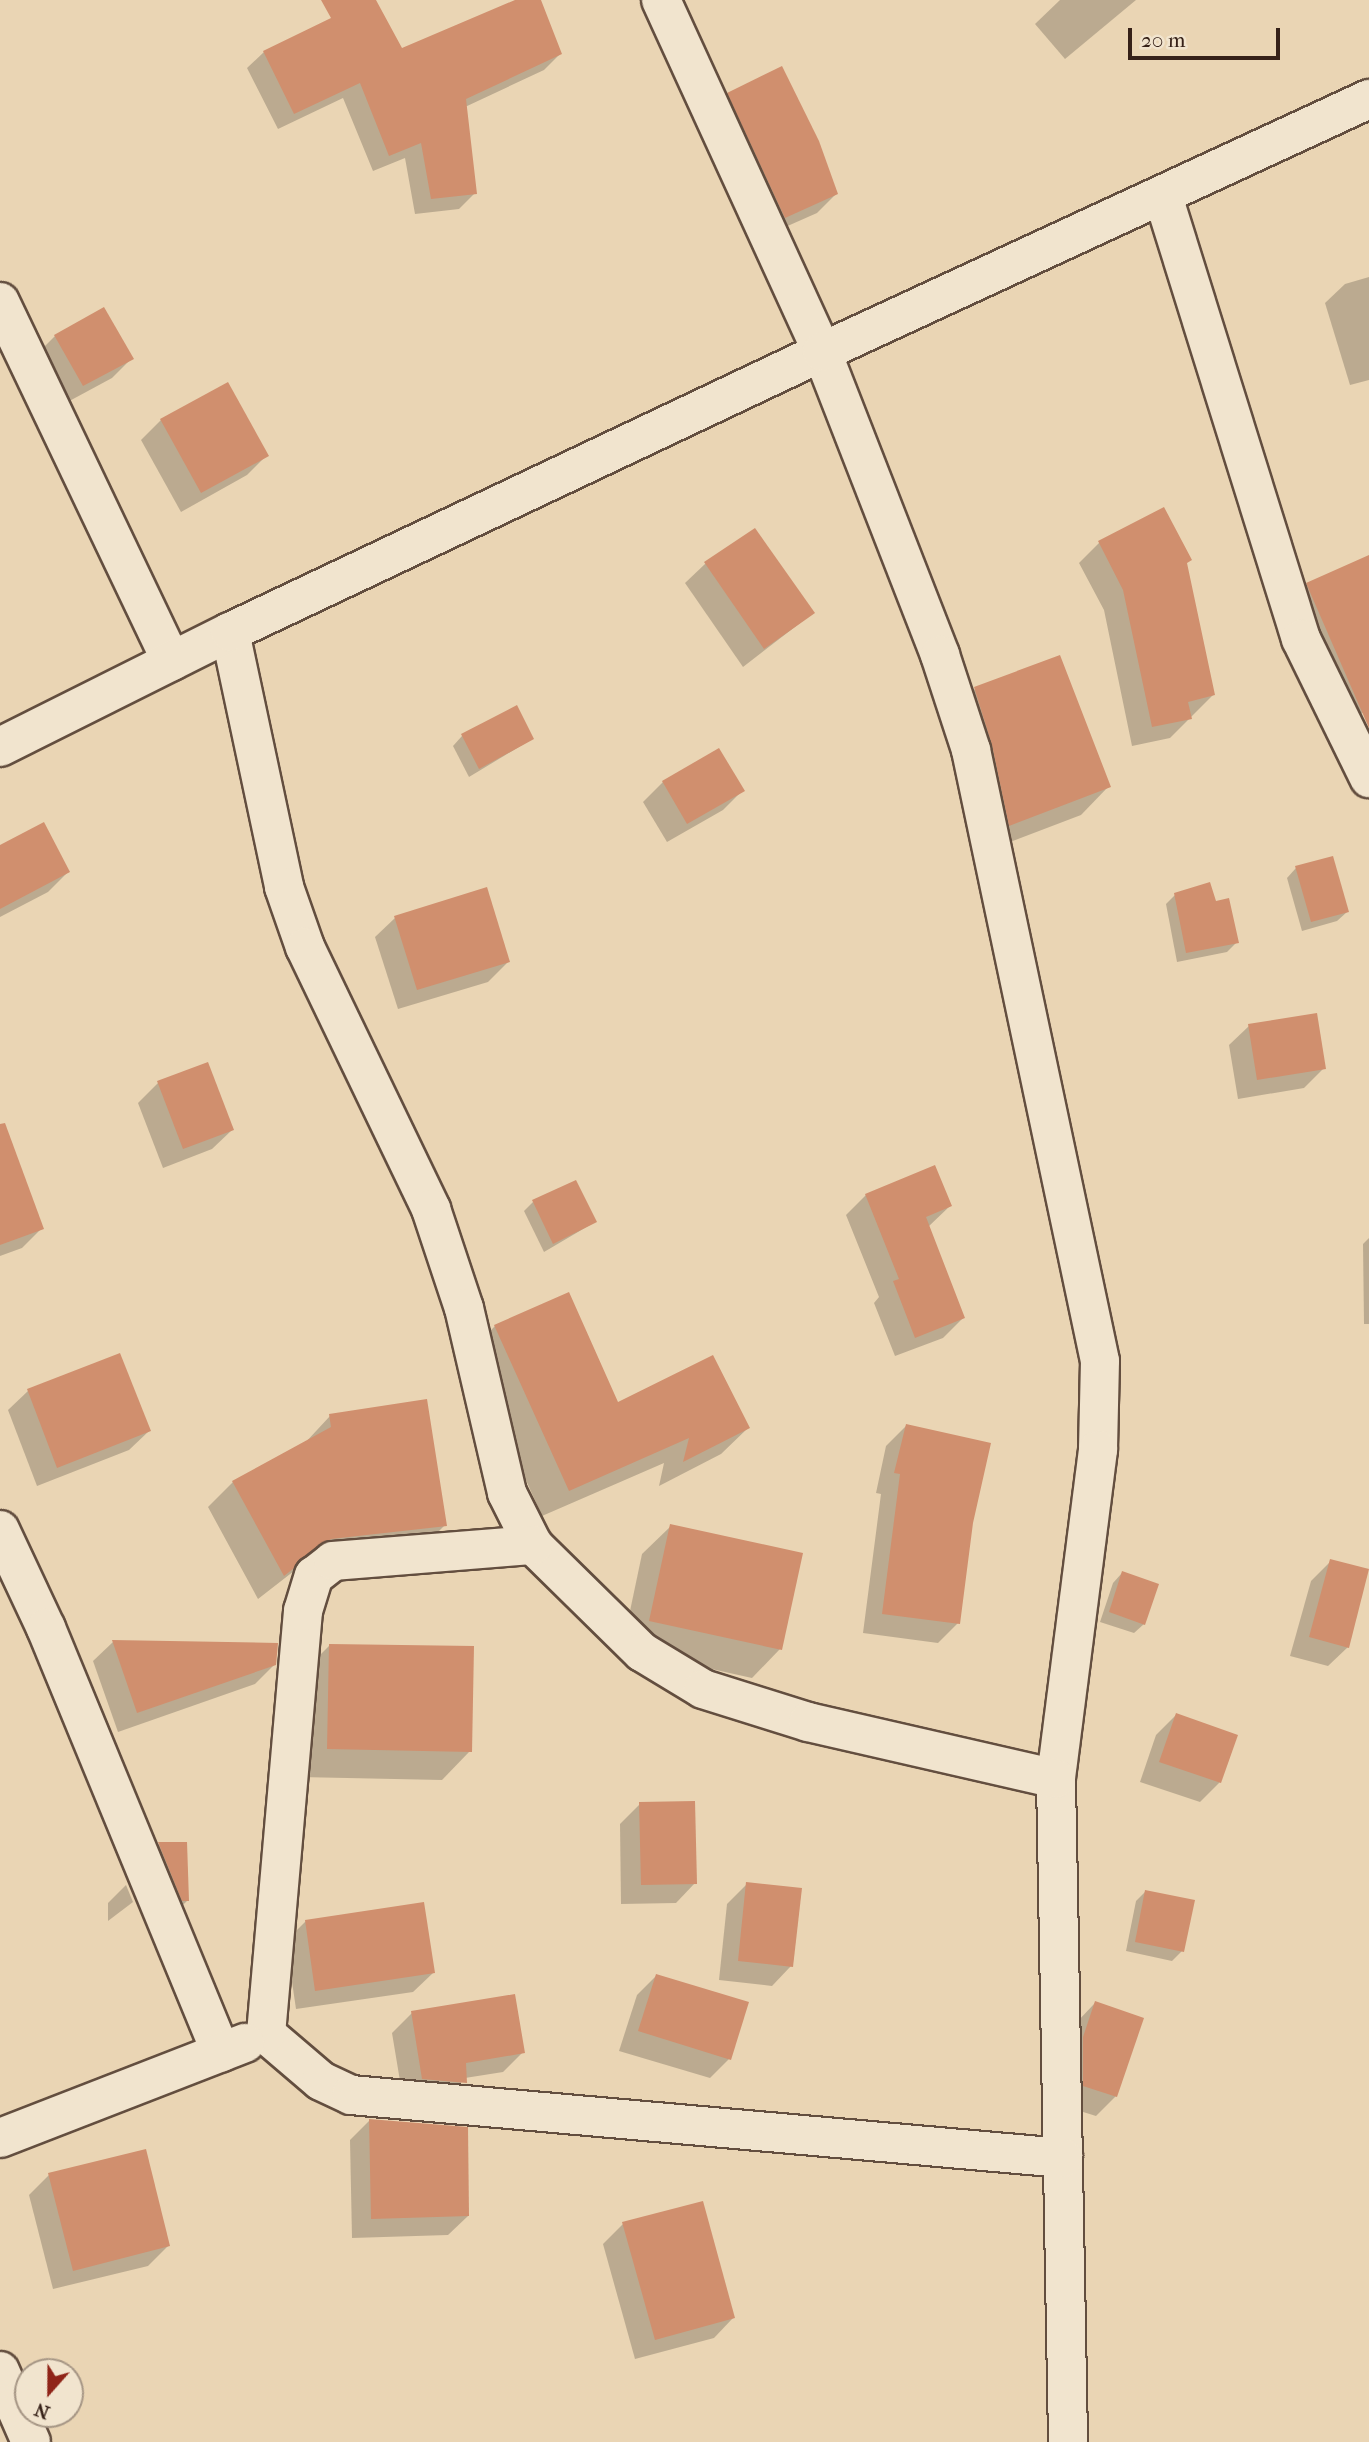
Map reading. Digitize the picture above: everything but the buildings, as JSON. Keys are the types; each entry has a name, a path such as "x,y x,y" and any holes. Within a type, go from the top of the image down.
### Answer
{"street":[{"path":"661,0 822,352 940,655 971,750 1100,1361 1098,1450 1056,1779 1068,2442"},
{"path":"0,747 230,632 822,352 1369,99"},
{"path":"1163,196 1301,639 1369,778"},
{"path":"0,302 171,661"},
{"path":"230,632 284,887 305,947 431,1209 464,1308 506,1493 533,1545 642,1652 703,1689 808,1722 1056,1779"},
{"path":"0,1530 46,1628 221,2052"},
{"path":"266,2034 303,1611 314,1576 333,1561 533,1545"},
{"path":"266,2034 321,2081 362,2097 1063,2158"},
{"path":"0,2138 266,2034"},
{"path":"0,2371 31,2442"}]}
